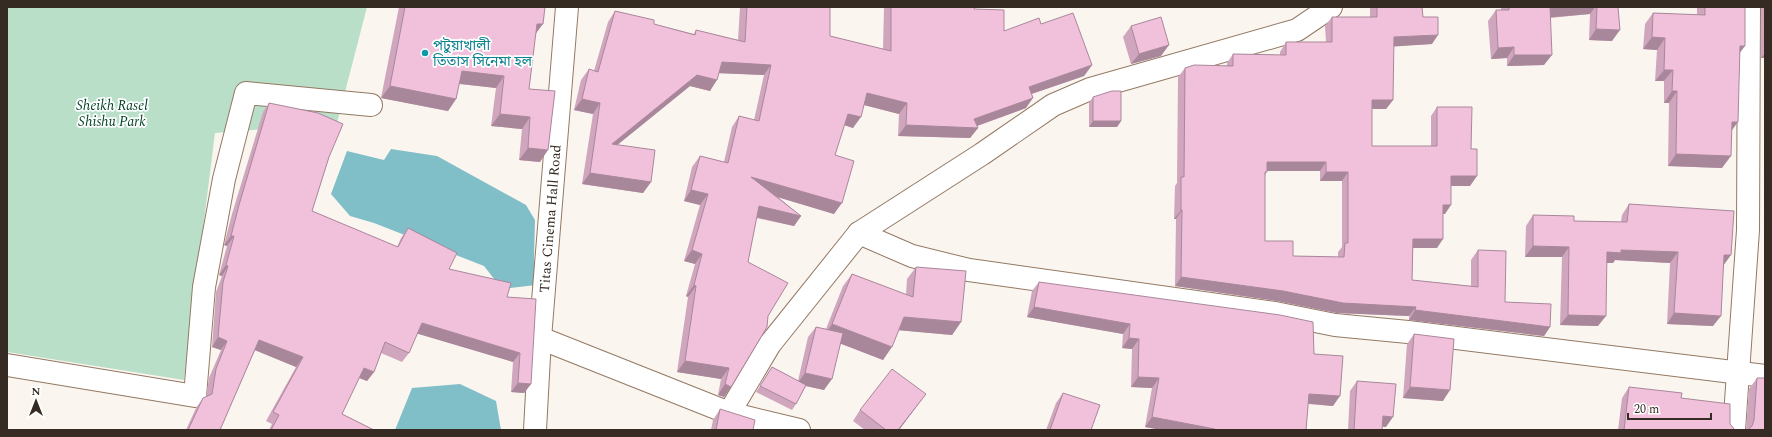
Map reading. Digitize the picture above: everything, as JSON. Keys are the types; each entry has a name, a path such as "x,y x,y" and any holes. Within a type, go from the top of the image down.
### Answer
{"street":[{"name":"Titas Cinema Hall Road","path":"535,430 540,338 567,7"},
{"path":"729,413 770,344 859,233 982,154 1053,104 1090,89 1298,30 1331,7"},
{"path":"1734,430 1748,230 1749,7"},
{"path":"7,365 195,396 204,287 224,179 246,92 371,104"},
{"path":"859,233 912,256 970,270 1218,304 1275,313 1335,326 1408,332 1765,376"},
{"path":"540,338 729,413 799,430"}],"green space":[{"name":"Sheikh Rasel Shishu Park","path":"7,7 367,7 337,123 215,133 184,380 7,352"}],"water":[{"path":"391,149 437,156 526,205 535,220 534,257 536,285 502,289 484,266 374,223 350,216 331,194 347,151 384,160"},
{"path":"460,384 496,401 501,430 395,430 412,388"}],"building":[{"path":"405,7 545,7 543,24 537,24 529,89 555,91 548,150 528,148 530,117 500,114 504,76 462,71 456,99 390,86"},
{"path":"747,7 830,7 830,36 891,51 891,7 975,7 974,9 1004,10 1004,31 1039,18 1041,24 1073,13 1092,65 1029,87 1033,98 974,119 978,128 906,125 907,103 867,93 861,117 848,114 835,155 854,161 842,203 751,177 801,216 759,206 748,262 788,283 768,316 767,327 731,387 725,384 729,368 685,361 696,286 694,285 702,254 692,250 708,194 691,190 700,156 728,163 739,116 759,121 771,65 722,62 717,80 697,75 612,144 655,150 651,182 590,173 600,103 582,99 589,69 598,72 615,11 654,20 654,24 695,35 696,30 745,42"},
{"path":"1377,7 1422,7 1423,17 1438,17 1438,35 1394,37 1393,100 1372,100 1372,146 1437,146 1437,107 1472,107 1471,149 1477,149 1477,176 1451,176 1451,205 1443,205 1443,239 1413,239 1412,280 1478,287 1478,250 1506,251 1505,302 1551,304 1550,327 1415,310 1416,307 1343,303 1283,291 1181,277 1181,177 1184,177 1185,68 1194,65 1233,66 1233,54 1286,55 1286,42 1332,42 1332,17 1377,17","holes":["1267,162 1326,162 1326,172 1348,172 1348,243 1345,243 1344,257 1293,256 1293,241 1265,241 1265,172 1267,172"]},
{"path":"1509,7 1550,7 1552,55 1514,55 1514,47 1498,48 1496,10 1509,10"},
{"path":"1597,7 1618,7 1620,30 1596,29"},
{"path":"1705,7 1745,7 1745,46 1740,46 1738,122 1732,122 1731,156 1676,154 1677,91 1672,91 1673,70 1664,70 1665,38 1652,37 1653,13 1705,15"},
{"path":"1161,17 1169,45 1139,54 1131,26"},
{"path":"1112,91 1121,91 1121,121 1093,121 1093,97"},
{"path":"269,103 318,113 343,124 329,157 312,211 398,247 408,228 457,253 449,269 511,283 507,297 536,299 531,384 518,383 520,353 422,323 409,353 385,342 374,372 364,368 342,414 374,430 271,430 279,415 273,412 303,357 259,340 220,430 188,430 203,398 212,394 216,369 227,341 218,337 223,282 234,236 231,236"},
{"path":"1629,204 1734,211 1731,255 1724,255 1721,316 1674,313 1678,252 1621,250 1621,253 1607,252 1606,316 1568,315 1569,247 1533,246 1533,215 1574,216 1574,221 1627,222"},
{"path":"916,267 966,271 961,322 904,317 892,347 832,324 852,274 913,297"},
{"path":"1039,282 1280,315 1313,322 1314,354 1343,356 1340,396 1309,394 1306,430 1215,430 1152,417 1159,378 1138,377 1139,339 1129,338 1130,324 1034,307"},
{"path":"816,327 843,333 832,379 805,373"},
{"path":"1414,334 1454,339 1450,390 1410,387"},
{"path":"772,367 806,385 796,404 760,386"},
{"path":"892,369 926,394 898,430 886,430 860,410"},
{"path":"1757,378 1765,378 1765,430 1748,430 1752,426 1754,420"},
{"path":"1357,381 1396,384 1393,417 1383,416 1382,430 1354,430"},
{"path":"1629,387 1682,393 1681,398 1730,404 1730,424 1735,430 1624,430"},
{"path":"1063,393 1100,405 1091,430 1050,430"},
{"path":"720,409 755,420 753,430 716,430"}],"place":[{"name":"পটুয়াখালী তিতাস সিনেমা হল","path":"425,53"}]}
